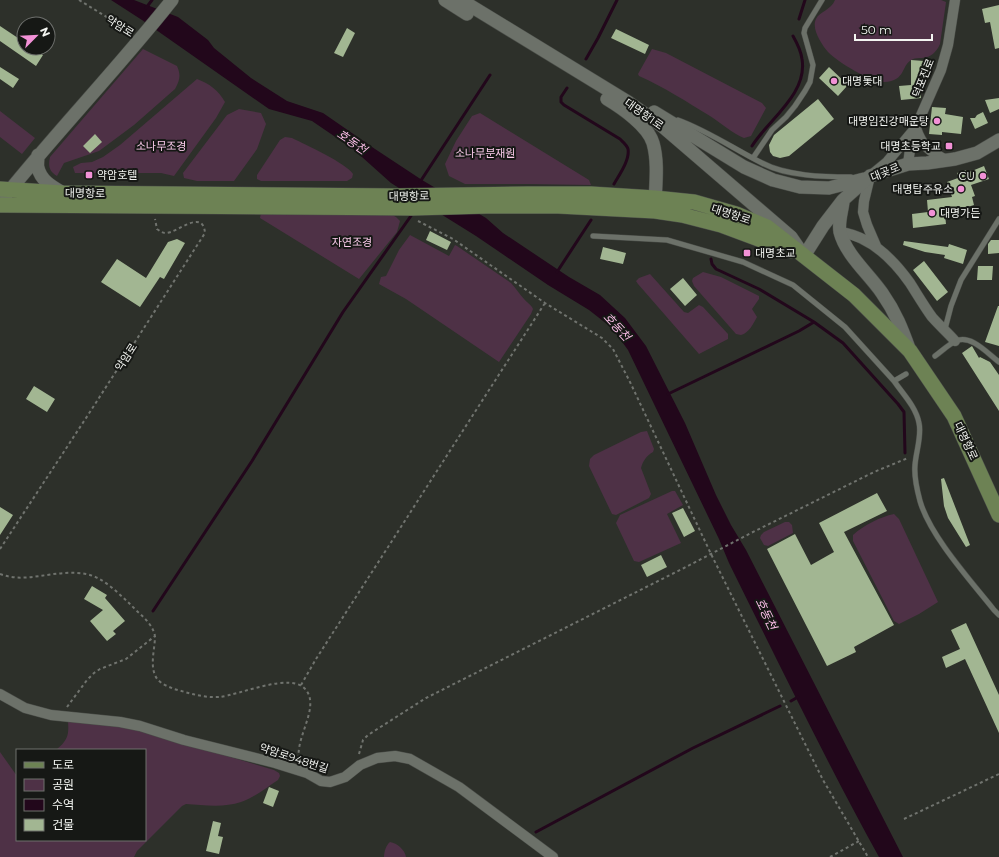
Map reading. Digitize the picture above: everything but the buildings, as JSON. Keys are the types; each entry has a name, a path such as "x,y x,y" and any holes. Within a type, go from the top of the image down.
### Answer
{"main road":[{"name":"대명항로","path":"6,189 63,193 397,196 470,194 591,194 655,204 682,215 721,225 804,256 854,296 910,351 954,416 997,506"},
{"name":"대명항로","path":"0,204 156,206 415,214 487,206 655,204"}],"street":[{"name":"약암로","path":"0,204 6,189 142,39 172,0"},
{"name":"대명항1로","path":"445,0 611,101 639,123 648,132 653,143 656,166 655,204"},
{"name":"대명항1로","path":"461,0 628,102 662,126 791,237 804,256"},
{"name":"덕포진로","path":"908,164 911,142 941,70 948,45 955,0"},
{"path":"628,102 658,113 744,168 773,180 800,187 829,188 847,184 870,176 898,150 916,128"},
{"path":"916,128 919,138 924,146 932,153 946,160"},
{"name":"대곶로","path":"804,256 843,200 870,176 908,164 955,159 977,153 999,140"},
{"path":"38,155 38,169 43,178 63,193"},
{"path":"870,176 863,212 876,246"},
{"path":"843,200 840,232 860,265 882,292 898,318 910,351"},
{"path":"840,232 863,238 876,246 893,262 910,283 933,318 956,341"},
{"name":"약암로948번길","path":"0,694 26,708 60,716 120,722 140,726 184,740 248,756 330,782 345,777 360,766 377,758 387,756 404,758 418,763 459,787 553,857"}],"lane":[{"path":"753,158 765,138 795,106 810,82 813,65 804,33 805,28 822,0"},
{"path":"658,113 694,126 763,164 785,171 826,177 870,176"},
{"path":"945,329 951,306 961,280 999,219"},
{"path":"593,236 667,240 743,262 794,285 845,327 894,381 914,410 920,424 920,435 915,466 920,502 936,534 999,615"},
{"path":"936,356 956,341 967,340 974,343 999,362"},
{"path":"894,381 906,374"}],"path":[{"name":"약암로","path":"79,0 142,39"},
{"name":"약암로","path":"0,548 88,415 205,233 205,228 201,223 196,222 189,223 172,232 161,232 155,225 156,206"},
{"path":"415,214 546,303 602,338 613,349 711,554 823,780 868,857"},
{"path":"301,685 316,659 546,303"},
{"path":"360,766 359,753 363,740 368,735 426,698 874,472 899,461 916,456"},
{"path":"0,574 21,578 78,573 91,575 98,579 121,596 150,624 155,636 154,674 161,683 169,687 200,696 218,697 275,683 301,685 306,690 311,702 311,707 298,748 299,761 307,774"},
{"path":"60,716 94,673 100,669 126,659 155,636"},
{"path":"904,819 999,774"},
{"path":"830,857 858,841"}],"green space":[{"path":"835,0 941,0 946,2 940,44 931,56 914,59 909,62 900,76 896,79 884,82 871,79 854,71 833,56 828,52 818,37 815,27 816,19 831,6"},
{"name":"소나무조경","path":"143,49 177,66 179,78 175,89 134,125 99,151 64,163 57,176 50,168 50,157"},
{"path":"652,49 666,53 762,103 766,108 751,136 744,138 740,136 684,100 639,76 638,74"},
{"name":"소나무조경","path":"197,79 213,88 220,94 225,102 216,118 174,176 161,173 75,173 73,167 81,163 92,162 103,157 120,145"},
{"name":"소나무조경","path":"239,109 261,113 266,124 257,149 234,181 197,181 184,178 183,173 227,115"},
{"path":"0,111 35,138 22,154 0,137"},
{"name":"소나무분재원","path":"480,113 589,180 591,185 465,184 449,176 445,164 456,141 472,116"},
{"path":"285,137 292,138 334,160 353,174 352,178 347,181 261,181 257,179 257,175 280,140"},
{"name":"자연조경","path":"261,213 390,214 400,221 397,232 359,279 260,218"},
{"path":"410,235 449,256 455,245 457,246 511,283 532,307 533,309 531,314 499,362 406,299 379,284 381,277 386,276 399,250"},
{"path":"703,272 721,277 759,296 759,299 752,309 757,317 744,334 736,334 694,286 692,281 693,278"},
{"path":"650,274 684,312 688,313 699,305 703,307 728,334 728,339 699,354 636,281 639,278"},
{"path":"647,431 654,449 653,452 645,459 641,468 651,494 649,498 616,515 612,514 589,466 590,459 594,455 641,432"},
{"path":"675,491 683,505 667,514 681,543 639,562 634,561 616,523 620,515"},
{"path":"894,514 899,519 938,602 899,624 894,621 853,541 853,535 862,528 878,519"},
{"path":"785,522 789,522 792,525 793,533 768,546 764,545 760,538 761,535 764,532"},
{"path":"68,721 127,728 150,733 274,770 279,773 280,776 278,780 265,789 251,798 241,802 221,806 186,804 182,806 137,851 134,857 0,857 0,752 16,775 16,841 146,841 146,749 57,749 67,737"},
{"path":"390,842 400,847 406,857 384,857 387,845"}],"water":[{"name":"호동천","path":"111,0 134,0 178,17 208,40 214,48 251,78 287,101 323,113 422,180 486,218 503,233 569,277 600,295 625,318 646,346 685,423 716,495 731,525 746,550 903,857 879,857 859,821 729,563 719,539 628,350 612,328 589,310 548,285 476,236 391,183 353,149 312,121 269,109"}],"waterway":[{"path":"146,8 152,0"},
{"path":"586,59 617,0"},
{"path":"799,19 805,0"},
{"path":"752,146 785,106 799,84 802,72 802,59 799,47 793,36"},
{"path":"420,182 490,75"},
{"path":"567,88 561,97 561,102 620,139 628,149 626,163 614,184"},
{"path":"153,611 252,461 343,312 413,213"},
{"path":"557,272 591,220"},
{"path":"711,259 712,264 716,269 759,289 814,322"},
{"path":"668,394 799,331 814,322 843,343 904,412 905,453"},
{"path":"791,701 798,697"},
{"path":"536,832 693,748 780,706"}],"place":[{"name":"대명돛대","path":"834,81"},
{"name":"대명임진강매운탕","path":"937,121"},
{"name":"대명초등학교","path":"949,146"},
{"name":"약암호텔","path":"89,175"},
{"name":"CU","path":"983,176"},
{"name":"대명탑주유소","path":"961,189"},
{"name":"대명가든","path":"932,213"},
{"name":"대명초교","path":"747,253"}]}
